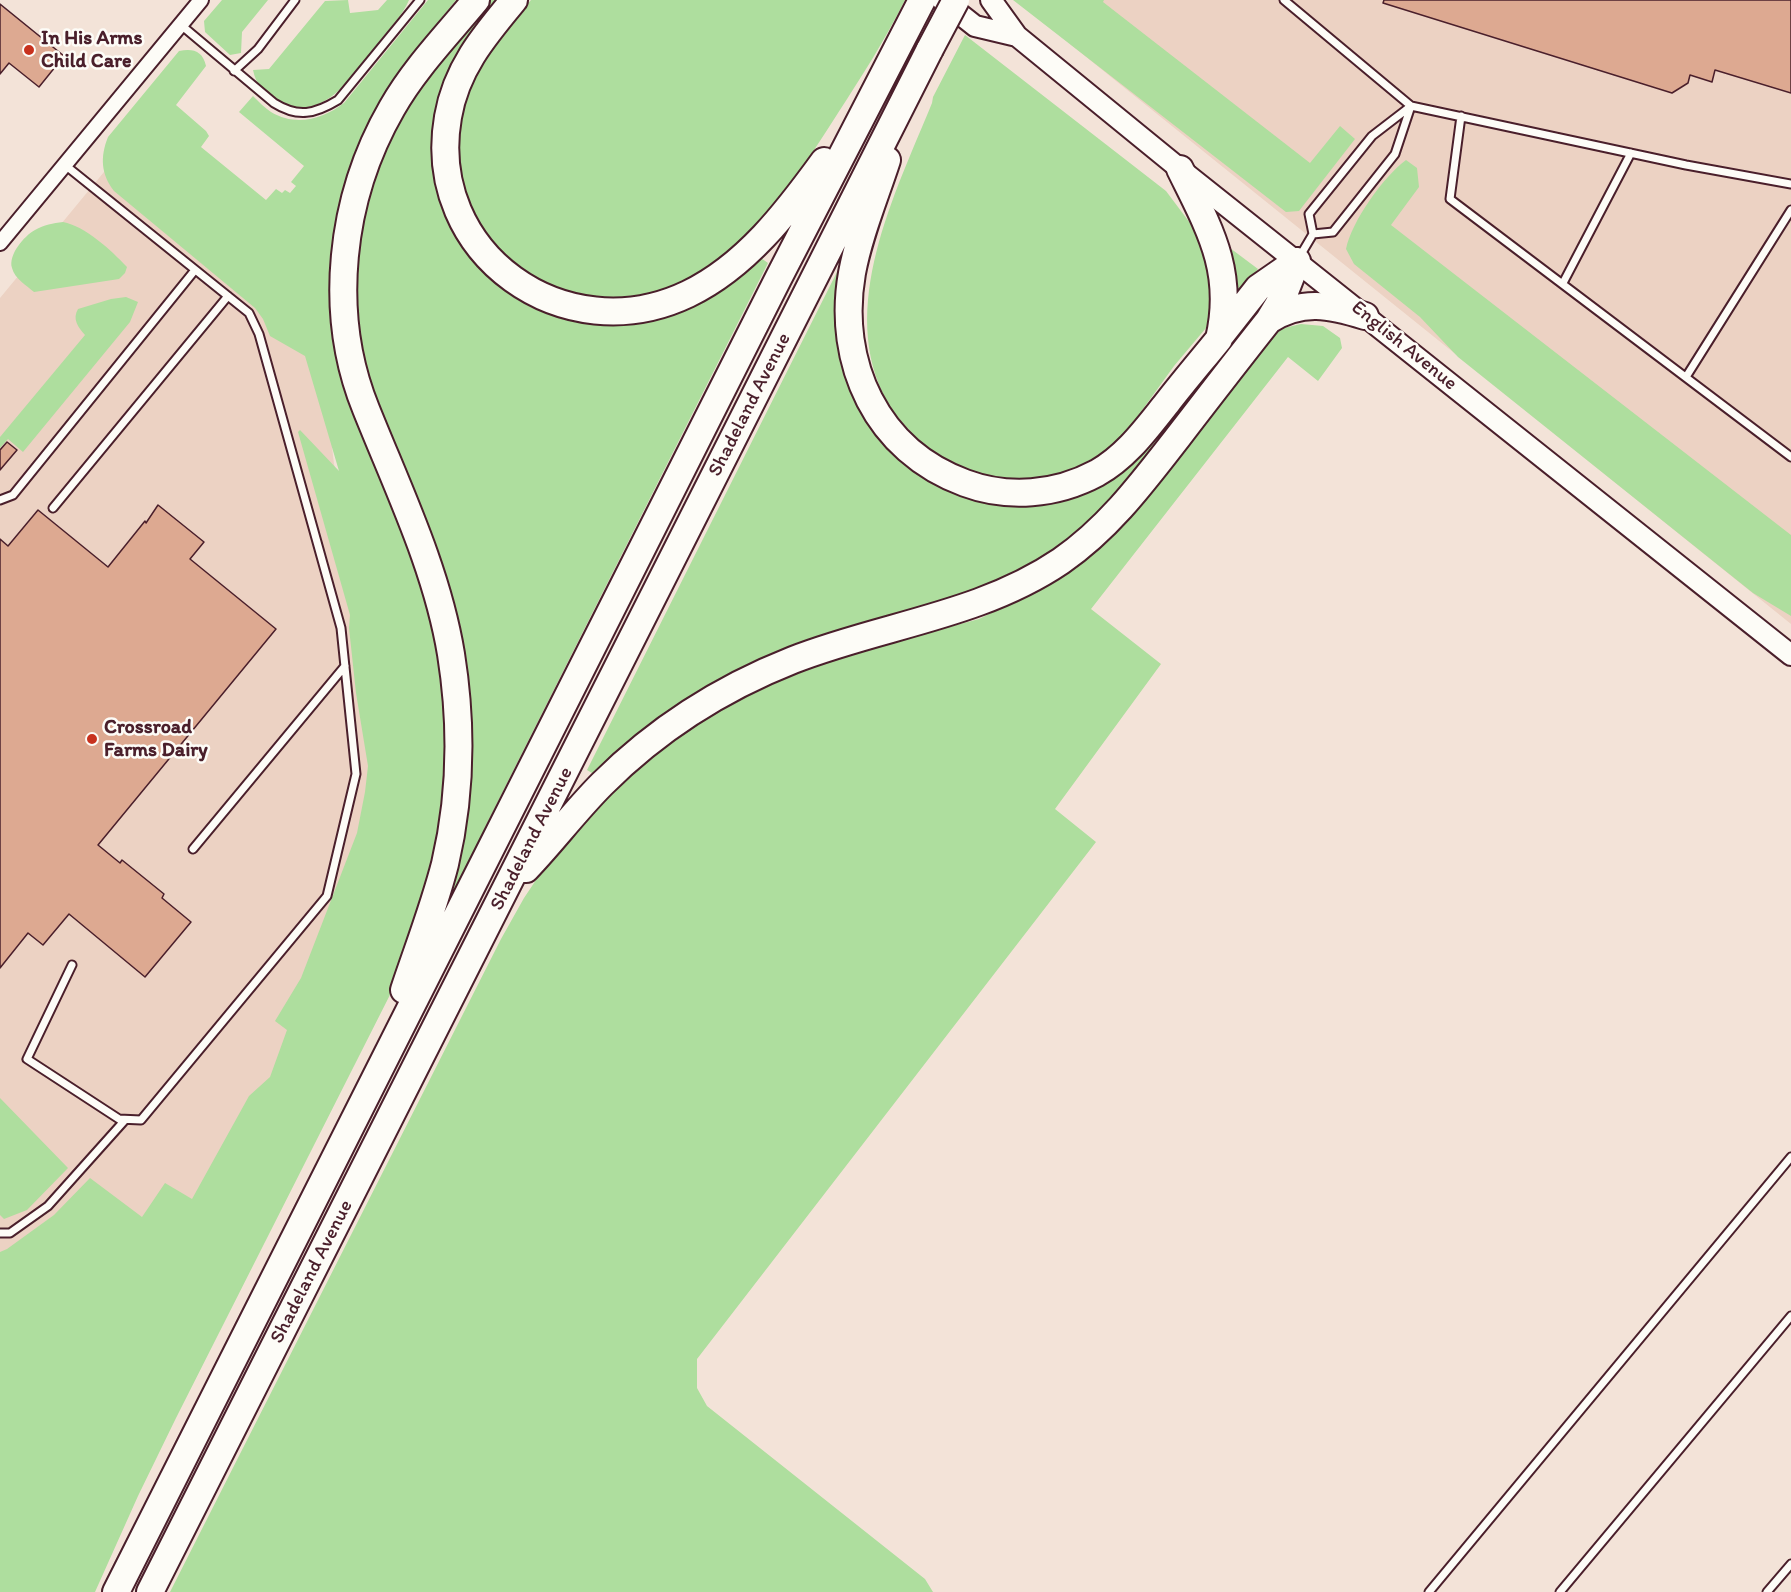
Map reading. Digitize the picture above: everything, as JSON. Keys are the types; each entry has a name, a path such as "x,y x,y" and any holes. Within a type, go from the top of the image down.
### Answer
{"highway":[{"path":"376,1073 434,903 444,865 455,795 458,732 451,653 435,584 366,408 354,371 346,325 343,286 345,262 354,201 379,133 414,75 476,0"},
{"path":"514,0 478,44 459,79 451,101 445,148 447,172 453,195 461,217 484,254 513,280 541,296 565,305 609,310 649,306 684,296 712,280 760,240 791,207 875,91 922,0"},
{"path":"956,0 911,84 852,273 850,308 855,354 865,390 882,421 895,438 915,457 952,478 975,486 1006,492 1045,491 1083,479 1116,459 1134,444 1258,288 1297,261"},
{"name":"Shadeland Avenue","path":"150,1592 507,889 911,84"},
{"name":"Shadeland Avenue","path":"116,1592 777,279 875,91"},
{"path":"1180,169 1210,230 1218,252 1224,299 1219,339"},
{"path":"507,889 615,771 664,731 716,697 758,675 794,660 994,597 1023,584 1063,560 1099,530 1127,502 1269,320 1283,297 1297,261"},
{"path":"1269,320 1297,307 1321,305 1365,316"}],"street":[{"path":"0,243 201,0"},
{"name":"English Avenue","path":"942,0 975,26 1017,36"},
{"name":"English Avenue","path":"991,0 1017,36 1180,169 1791,655"}],"lane":[{"path":"234,71 258,48 295,0"},
{"path":"180,25 255,88 287,111 301,113 324,108 338,100 420,0"},
{"path":"1284,0 1411,106 1631,153 1791,184"},
{"path":"1313,234 1333,232 1395,154 1411,106"},
{"path":"1297,261 1313,234 1309,214 1371,136 1411,106"},
{"path":"1461,116 1450,199 1791,457"},
{"path":"1563,284 1631,153"},
{"path":"65,165 249,313 259,334 341,628 356,774 327,896 141,1120 125,1120 110,1114 27,1059 72,965"},
{"path":"1686,377 1791,210"},
{"path":"0,500 13,495 195,270"},
{"path":"53,508 228,296"},
{"path":"193,849 345,666"},
{"path":"0,1233 10,1233 48,1206 125,1120"},
{"path":"1429,1592 1791,1157"},
{"path":"1560,1592 1791,1317"},
{"path":"1767,1592 1791,1564"}],"shaded area":[{"path":"1086,0 1791,0 1791,624 1070,44 1088,19"},
{"path":"118,155 317,318 334,464 390,669 394,823 141,1392 0,1267 0,298"}],"green space":[{"path":"222,0 268,0 242,32 241,53 230,55 205,32 204,21"},
{"path":"348,0 350,13 378,10 387,0 409,0 400,16 359,69 335,94 321,103 307,107 291,106 274,98 263,89 253,70 269,69 325,1"},
{"path":"428,0 456,0 401,68 389,90 335,258 406,537 432,612 446,689 447,783 435,859 398,979 176,1418 95,1592 0,1592 0,1252 54,1215 90,1178 142,1217 165,1183 192,1199 249,1096 270,1077 287,1030 275,1021 301,978 357,833 368,766 356,693 349,628 350,615 298,432 300,430 339,471 305,356 270,336 263,319 255,308 114,191 104,172 105,144 108,137 179,51 193,50 200,54 206,66 176,105 209,136 201,147 266,200 276,189 282,193 285,190 290,193 296,186 291,182 304,166 239,112 253,96 271,112 290,119 309,119 336,109 344,103"},
{"path":"491,0 502,0 441,101 434,140 435,174 484,267 513,294 559,314 602,323 758,256 768,263 484,829 489,833 458,893 446,888 467,748 352,334 354,241 390,128 419,87"},
{"path":"531,0 905,0 873,58 809,158 776,203 739,244 719,261 697,275 667,288 637,295 608,297 578,294 551,284 525,270 501,250 481,225 459,183 456,125 460,107 481,59"},
{"path":"1013,0 1104,0 1103,2 1310,163 1340,126 1355,139 1299,211 1286,212"},
{"path":"965,35 1166,191 1202,239 1212,264 1212,313 1206,328 1174,366 1130,427 1099,457 1079,469 1033,481 1002,481 973,474 952,466 906,436 911,432 888,403 873,367 867,329 869,290 888,212 933,97"},
{"path":"1406,160 1417,168 1419,187 1391,225 1791,535 1791,616 1753,593 1458,357 1420,317 1354,264 1346,249 1355,226 1378,188"},
{"path":"63,222 80,228 106,246 127,267 125,273 119,279 34,292 24,284 16,275 11,263 18,246 35,230"},
{"path":"1222,242 1258,269 1233,301"},
{"path":"841,264 860,406 1011,503 1156,433 1160,435 1106,512 1022,576 844,637 597,776 587,770"},
{"path":"126,297 138,302 130,322 23,452 8,439 0,448 0,437 85,335 76,320 78,309"},
{"path":"1301,324 1323,326 1340,338 1342,348 1318,381 1288,357 1091,609 1161,664 1055,809 1096,842 697,1359 697,1388 707,1406 925,1579 933,1592 170,1592 501,939 546,865 580,823 650,754 727,703 772,683 859,651 979,619 1035,591 1250,365 1280,329"},
{"path":"0,1098 68,1168 27,1210 4,1219 0,1215"}],"building":[{"path":"1384,0 1791,0 1791,93 1715,70 1712,82 1690,75 1688,83 1672,93 1383,3"},
{"name":"In His Arms Child Care","path":"0,4 64,56 39,87 9,63 0,74"},
{"path":"7,442 17,450 0,470 0,450"},
{"name":"Crossroad Farms Dairy","path":"158,505 204,542 190,559 276,629 98,845 120,863 122,860 164,894 162,898 191,922 145,977 69,914 43,945 28,933 0,968 0,539 8,546 38,510 108,567 145,521 146,523"}],"place":[{"name":"In His Arms Child Care","path":"29,50"},
{"name":"Crossroad Farms Dairy","path":"92,739"}]}
